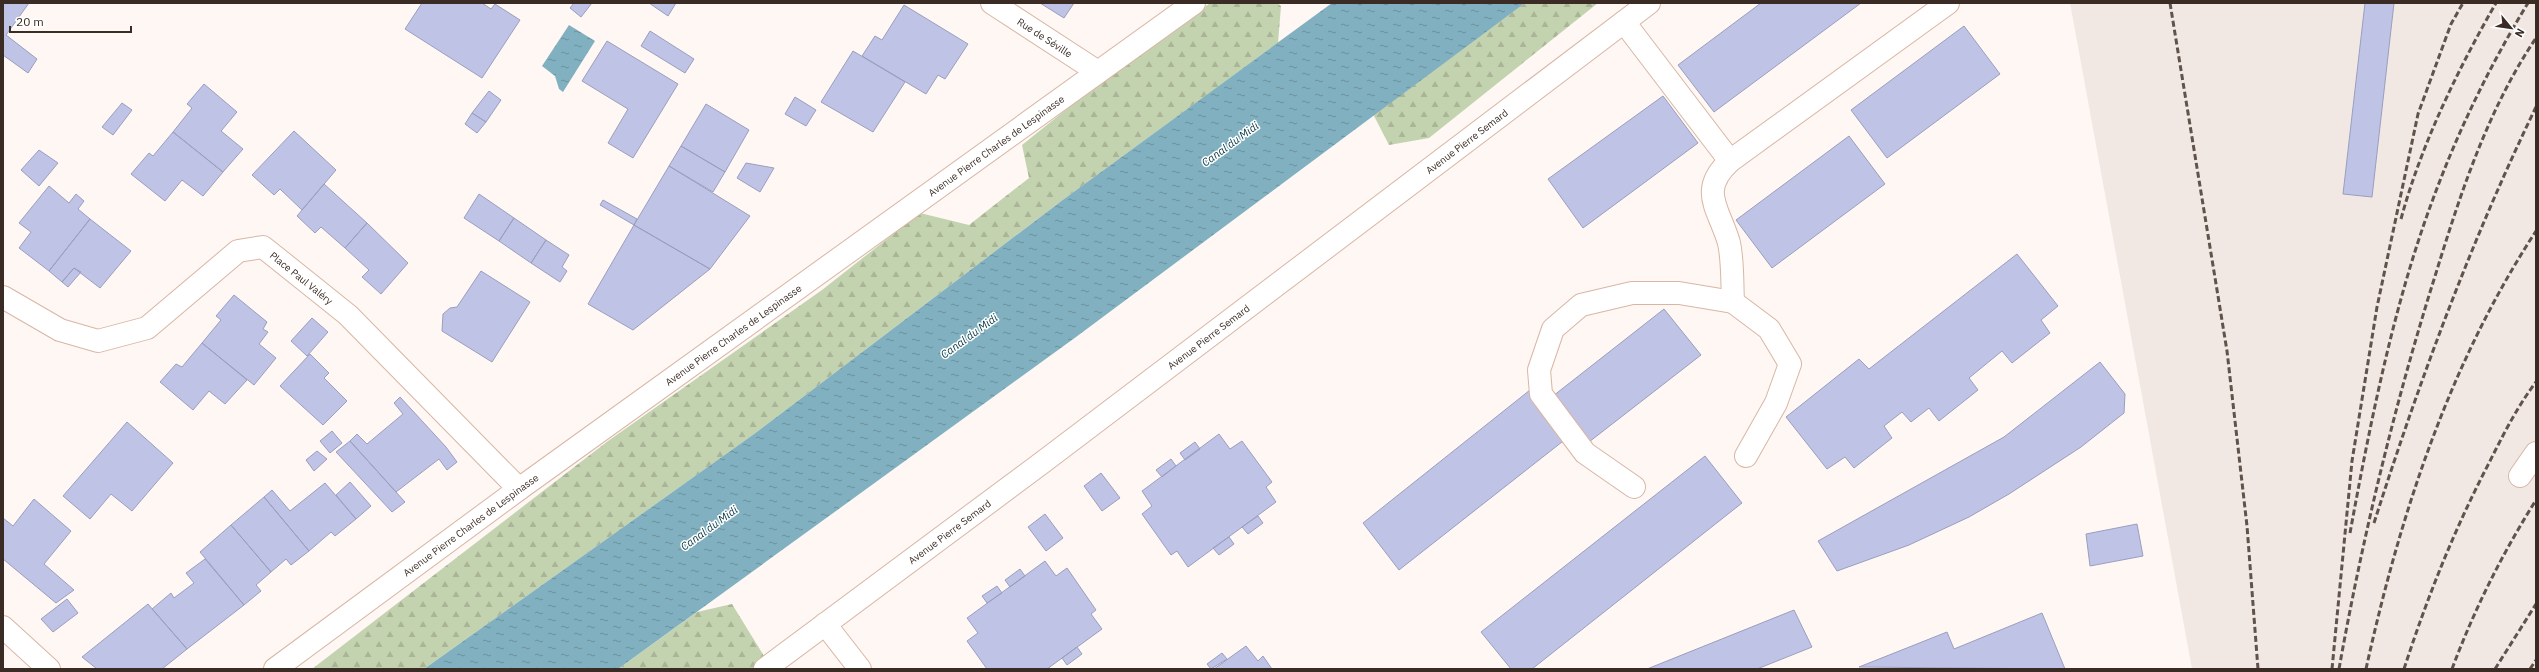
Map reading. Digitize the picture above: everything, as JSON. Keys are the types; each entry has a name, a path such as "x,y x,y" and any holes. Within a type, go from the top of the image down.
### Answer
{"street":[{"name":"Rue de Séville","path":"992,3 1098,72"},
{"name":"Avenue Pierre Charles de Lespinasse","path":"275,669 519,489 1194,3"},
{"name":"Avenue Pierre Semard","path":"765,669 1649,3"},
{"path":"1733,302 1729,244 1712,200 1718,172 1730,161 1948,3"},
{"path":"1624,22 1730,161"},
{"name":"Place Paul Valéry","path":"3,297 60,330 98,341 147,328 238,251 264,247 348,315 519,489"},
{"path":"1634,487 1585,453 1541,394 1539,370 1553,329 1581,305 1632,293 1679,293 1733,302 1769,329 1790,364 1776,403 1746,456"},
{"path":"2520,476 2536,453"},
{"path":"825,624 860,669"},
{"path":"3,627 50,669"}],"shaded area":[{"path":"2070,3 2536,3 2536,669 2192,669"}],"green space":[{"path":"1210,3 1277,3 1281,6 1278,43 1064,199 754,434 424,669 312,669 608,441 822,290 920,213 969,225 1029,178 1022,145 1073,104"},
{"path":"1525,3 1598,3 1429,138 1389,145 1373,114"},
{"path":"732,604 764,656 760,669 618,669 697,612"}],"water":[{"name":"Canal du Midi","path":"1332,3 1525,3 1076,337 618,669 424,669 754,434 1064,199"},
{"path":"569,25 595,41 563,92 559,89 555,76 542,66"}],"building":[{"path":"3,3 29,3 6,35 37,59 28,73 3,55"},
{"path":"422,3 482,3 491,9 495,4 520,20 482,78 405,29"},
{"path":"574,3 592,3 581,17 570,8"},
{"path":"649,3 676,3 668,16"},
{"path":"1040,3 1074,3 1064,18"},
{"path":"1761,3 1861,3 1714,112 1678,65"},
{"path":"2365,3 2394,3 2372,197 2343,194"},
{"path":"904,5 968,44 945,79 938,75 926,94 862,56 875,36 882,40"},
{"path":"1964,26 2000,74 1887,158 1851,110"},
{"path":"650,31 694,59 685,73 641,46"},
{"path":"607,41 678,84 633,158 608,143 628,109 582,81"},
{"path":"853,51 905,82 873,132 821,102"},
{"path":"204,84 237,112 221,131 243,149 223,172 173,132 192,108 187,104"},
{"path":"489,91 501,100 486,122 472,113"},
{"path":"1663,96 1698,143 1583,228 1548,179"},
{"path":"795,97 816,110 806,126 785,114"},
{"path":"122,103 132,110 113,135 102,127"},
{"path":"706,104 749,130 725,172 681,146"},
{"path":"472,113 486,122 477,133 465,124"},
{"path":"294,131 336,170 302,210 280,189 274,195 252,175"},
{"path":"173,132 223,172 203,196 182,180 165,201 131,174 149,153 153,156"},
{"path":"1849,136 1885,184 1772,268 1736,220"},
{"path":"681,146 725,172 713,192 669,166"},
{"path":"39,150 58,163 39,186 21,170"},
{"path":"746,163 774,168 760,192 737,178"},
{"path":"669,166 750,216 710,269 634,225"},
{"path":"324,184 367,223 345,248 321,227 315,233 297,216"},
{"path":"49,186 69,203 76,194 84,201 78,209 90,219 49,271 19,248 31,232 19,223"},
{"path":"479,194 514,218 499,241 464,218"},
{"path":"603,200 637,219 634,225 600,205"},
{"path":"514,218 546,240 531,263 499,241"},
{"path":"90,219 131,251 100,288 74,268 62,282 49,271"},
{"path":"367,223 408,263 381,294 362,277 369,270 345,248"},
{"path":"634,225 710,269 633,330 588,304"},
{"path":"546,240 569,255 562,267 567,271 560,282 531,263"},
{"path":"2017,254 2058,306 2041,320 2050,333 2012,363 2002,351 1969,378 1978,390 1939,421 1929,408 1911,422 1902,412 1884,426 1892,438 1854,468 1845,457 1827,469 1786,417 1859,359 1869,369"},
{"path":"74,268 81,272 68,287 62,282"},
{"path":"481,271 530,302 492,362 442,331 443,314 450,308 457,307"},
{"path":"234,295 267,322 263,329 268,332 259,344 276,358 254,385 202,343 221,320 216,316"},
{"path":"1664,309 1701,355 1589,442 1553,396"},
{"path":"312,318 328,332 307,356 291,341"},
{"path":"202,343 247,380 225,404 209,391 193,410 160,382 176,364 182,367"},
{"path":"310,354 329,373 324,378 347,401 323,425 280,386"},
{"path":"2100,362 2125,394 2124,413 2081,447 2009,494 1969,517 1909,545 1837,571 1818,541 2004,437"},
{"path":"1530,390 1567,438 1399,570 1363,523"},
{"path":"400,397 446,447 457,462 447,470 439,459 396,492 350,441 357,434 367,444 403,414 394,403"},
{"path":"127,422 173,463 132,511 111,494 90,519 63,496"},
{"path":"332,431 342,443 330,453 320,441"},
{"path":"1219,434 1230,449 1242,441 1272,482 1266,487 1276,502 1188,567 1177,551 1171,555 1142,514 1152,506 1142,491"},
{"path":"350,441 405,502 392,512 336,452"},
{"path":"1195,442 1200,449 1185,460 1180,453"},
{"path":"317,451 327,459 314,471 306,460"},
{"path":"1705,456 1742,503 1532,669 1511,669 1481,632"},
{"path":"1171,459 1176,466 1162,477 1156,470"},
{"path":"1101,473 1120,498 1102,511 1084,486"},
{"path":"350,482 371,506 356,519 336,495"},
{"path":"325,483 356,519 335,536 331,532 309,551 264,497 272,490 290,511"},
{"path":"264,497 309,551 291,565 286,559 271,572 231,525"},
{"path":"34,499 71,531 44,564 74,590 56,603 3,559 3,518 13,526"},
{"path":"1045,514 1063,538 1046,551 1028,527"},
{"path":"1258,516 1263,523 1248,534 1242,527"},
{"path":"2137,524 2143,556 2090,566 2086,534"},
{"path":"231,525 271,572 256,585 261,591 244,605 200,552"},
{"path":"1229,537 1234,544 1219,555 1213,548"},
{"path":"205,559 244,605 187,649 152,609 171,593 174,598 194,583 186,573"},
{"path":"1045,561 1056,576 1067,568 1096,610 1091,614 1102,629 1047,669 987,669 967,641 978,633 967,618"},
{"path":"1020,569 1025,576 1010,587 1005,580"},
{"path":"997,586 1002,593 987,603 982,596"},
{"path":"67,599 78,613 53,632 41,619"},
{"path":"148,604 187,649 162,669 97,669 82,657"},
{"path":"1794,610 1812,647 1757,669 1647,669"},
{"path":"2042,613 2065,669 1859,667 1947,632 1954,649"},
{"path":"1246,646 1258,661 1263,656 1272,669 1214,669"},
{"path":"1077,647 1082,654 1067,665 1062,658"},
{"path":"1222,653 1227,659 1211,669 1207,664"}],"railway":[{"path":"2170,3 2227,351 2247,526 2258,669"},
{"path":"2332,669 2352,461 2377,307 2418,114 2451,24 2463,3"},
{"path":"2401,219 2419,163 2442,108 2468,54 2496,3"},
{"path":"2350,533 2384,364 2406,280 2419,239 2433,199 2464,123 2488,74 2528,3"},
{"path":"2339,669 2369,519 2381,470 2421,322 2455,212 2477,152 2490,122 2519,65 2536,38"},
{"path":"2374,523 2409,417 2468,260 2512,158 2536,107"},
{"path":"2366,669 2379,611 2395,554 2431,442 2453,387 2478,334 2505,282 2536,231"},
{"path":"2404,669 2422,616 2464,513 2511,421 2536,382"},
{"path":"2452,669 2479,604 2500,562 2536,500"},
{"path":"2495,669 2536,604"},
{"path":"2530,669 2536,660"}]}
